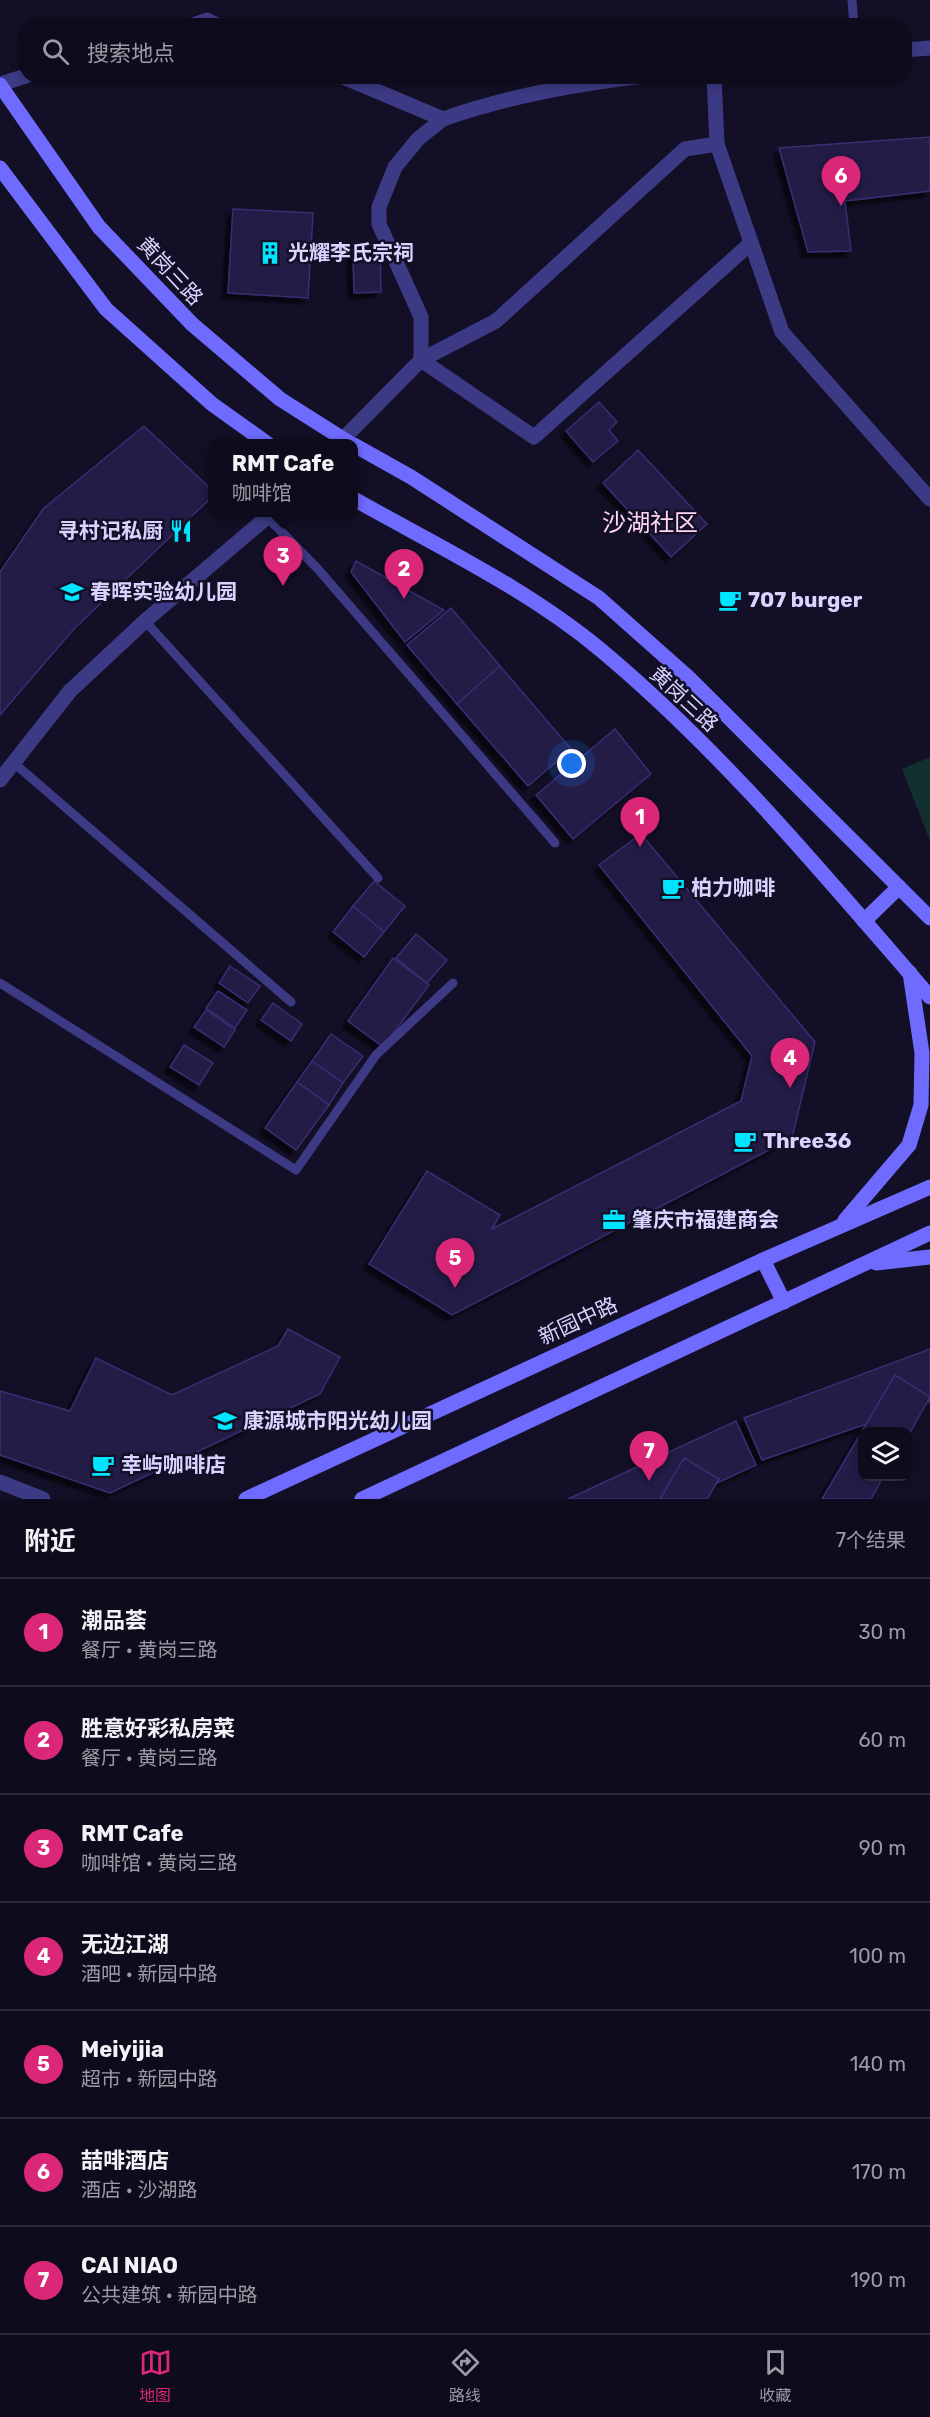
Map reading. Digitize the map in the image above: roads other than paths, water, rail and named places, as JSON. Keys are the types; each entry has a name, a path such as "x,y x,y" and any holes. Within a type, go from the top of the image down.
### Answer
{"main road":[{"name":"黄岗三路","path":"0,85 99,227 192,324 280,399 343,439"},
{"path":"0,168 106,309 212,404 261,439"},
{"name":"黄岗三路","path":"358,448 411,477 599,598 688,677 930,918"},
{"name":"黄岗三路","path":"358,501 526,597 600,650 696,737 791,837 930,997"},
{"path":"864,921 898,887"},
{"path":"842,1224 909,1145 921,1105 922,1053 910,973"},
{"name":"新园中路","path":"246,1499 763,1260 930,1187"},
{"path":"362,1499 930,1233"},
{"path":"861,1265 930,1257"},
{"path":"763,1260 784,1302"}],"street":[{"path":"912,50 930,48"},
{"path":"0,85 18,79"},
{"path":"360,84 443,119"},
{"path":"421,360 421,317 379,224 380,207 395,167 418,139 443,119 488,103 581,84"},
{"path":"714,84 717,144 782,332 930,498"},
{"path":"352,439 421,360 496,321 685,149 717,144"},
{"path":"421,360 534,437 751,243"},
{"path":"0,780 70,691 145,621 268,517"},
{"path":"0,1482 44,1499"}],"lane":[{"path":"852,0 853,18"},
{"path":"272,517 555,843"},
{"path":"145,621 378,878"},
{"path":"14,763 291,1002"},
{"path":"0,983 296,1170 376,1056 453,984"}],"place":[{"name":"喆啡酒店","path":"841,206"},
{"name":"光耀李氏宗祠","path":"270,253"},
{"name":"寻村记私厨","path":"181,531"},
{"name":"RMT Cafe","path":"283,586"},
{"name":"春晖实验幼儿园","path":"72,592"},
{"name":"胜意好彩私房菜","path":"404,599"},
{"name":"707 burger","path":"730,600"},
{"name":"潮品荟","path":"640,847"},
{"name":"柏力咖啡","path":"673,888"},
{"name":"无边江湖","path":"790,1088"},
{"name":"Three36","path":"745,1141"},
{"name":"肇庆市福建商会","path":"614,1220"},
{"name":"Meiyijia","path":"455,1288"},
{"name":"康源城市阳光幼儿园","path":"225,1421"},
{"name":"幸屿咖啡店","path":"103,1465"},
{"name":"CAI NIAO","path":"649,1481"}],"district":[{"name":"沙湖社区","path":"650,523"}]}
